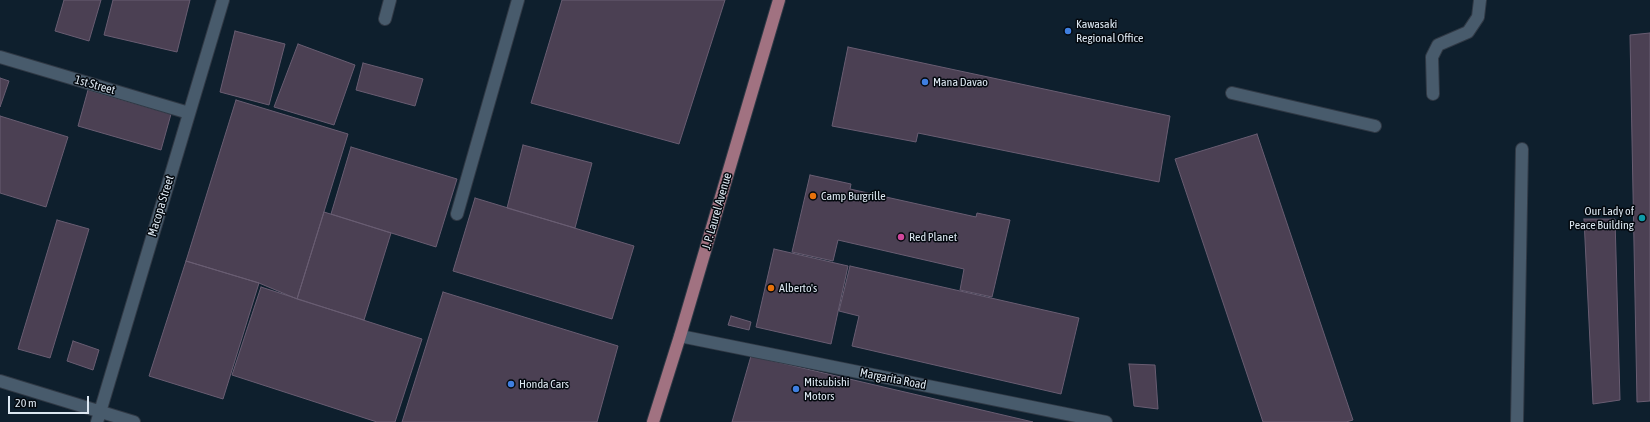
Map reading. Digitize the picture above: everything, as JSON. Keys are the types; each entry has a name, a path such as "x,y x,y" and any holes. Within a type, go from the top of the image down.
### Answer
{"main road":[{"name":"J. P. Laurel Avenue","path":"653,422 680,336 779,0"}],"street":[{"name":"Macopa Street","path":"98,417 223,0"},
{"path":"384,19 390,0"},
{"path":"457,214 518,0"},
{"path":"1433,94 1432,57 1438,45 1468,32 1478,17 1480,0"},
{"name":"1st Street","path":"0,57 189,112"},
{"path":"1232,93 1375,126"},
{"path":"1517,422 1522,149"},
{"name":"Margarita Road","path":"680,336 1106,422"},
{"path":"0,381 98,417 134,422"}],"building":[{"path":"64,0 101,0 89,41 55,31"},
{"path":"113,0 190,0 177,52 104,35"},
{"path":"562,0 725,0 679,144 531,103"},
{"path":"235,31 285,44 269,105 220,92"},
{"name":"Our Lady of Peace Building","path":"1650,33 1650,401 1637,402 1630,35"},
{"path":"298,44 355,65 334,125 274,107"},
{"name":"Mana Davao","path":"848,47 1170,116 1159,182 918,133 916,142 832,126"},
{"path":"363,63 423,79 415,106 356,90"},
{"path":"0,78 9,81 0,107"},
{"path":"88,90 171,114 161,150 78,126"},
{"path":"236,100 348,134 297,299 259,283 186,261"},
{"path":"0,116 68,137 46,207 0,193"},
{"path":"1257,134 1353,420 1346,422 1263,422 1175,159"},
{"path":"523,145 592,163 575,228 507,208"},
{"path":"351,147 457,179 436,247 331,214"},
{"name":"Red Planet","path":"810,175 851,184 850,189 976,217 977,213 1010,220 992,297 960,290 964,269 838,240 833,261 792,252"},
{"path":"475,198 634,246 612,319 453,271"},
{"path":"324,212 391,233 364,320 297,299"},
{"path":"1584,219 1615,219 1620,400 1593,404"},
{"path":"57,220 89,229 50,358 18,349"},
{"path":"774,249 848,266 831,344 756,327"},
{"path":"186,261 259,283 223,399 149,376"},
{"path":"850,266 1079,318 1061,394 852,346 859,316 839,311"},
{"path":"261,287 422,339 395,422 377,422 232,375"},
{"name":"Honda Cars","path":"443,292 618,346 597,422 402,422"},
{"path":"731,316 751,322 749,330 728,325"},
{"path":"73,341 99,350 93,370 67,361"},
{"name":"Mitsubishi Motors","path":"751,356 1033,422 732,422"},
{"path":"1129,364 1155,365 1158,409 1134,406"}],"place":[{"name":"Kawasaki Regional Office","path":"1068,31"},
{"name":"Mana Davao","path":"925,82"},
{"name":"Camp Burgrille","path":"813,196"},
{"name":"Our Lady of Peace Building","path":"1642,218"},
{"name":"Red Planet","path":"901,237"},
{"name":"Alberto's","path":"771,288"},
{"name":"Honda Cars","path":"511,384"},
{"name":"Mitsubishi Motors","path":"796,389"}]}
